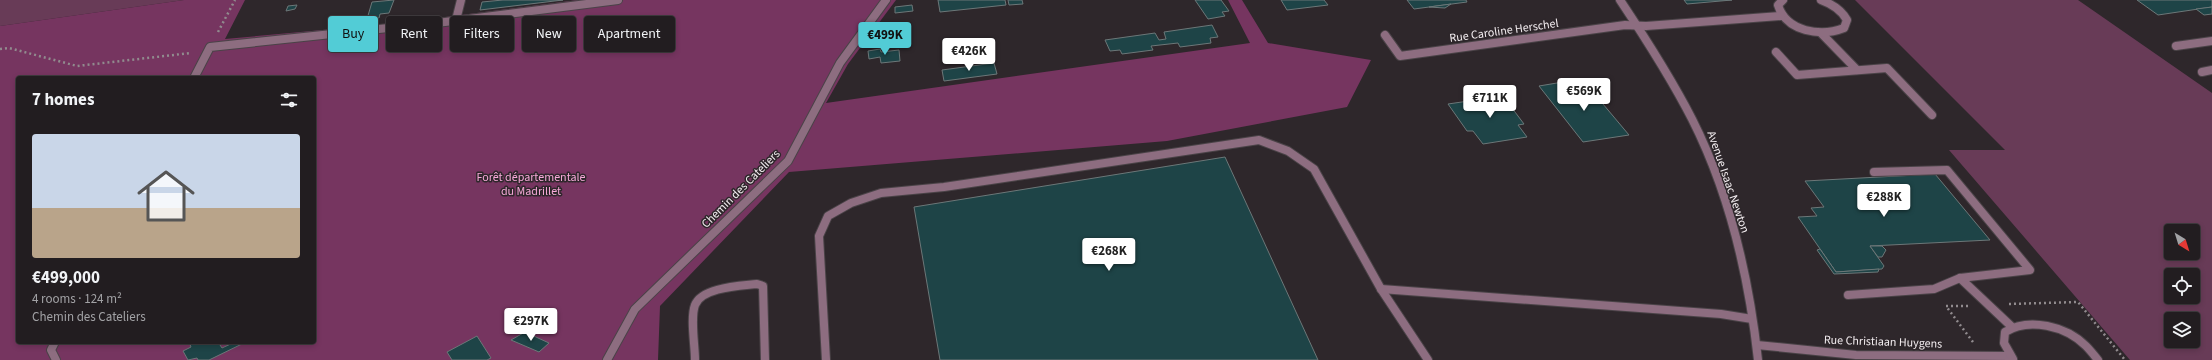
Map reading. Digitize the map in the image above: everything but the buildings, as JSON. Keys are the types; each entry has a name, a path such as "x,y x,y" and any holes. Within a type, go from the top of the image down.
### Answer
{"street":[{"path":"457,16 461,0"},
{"path":"488,16 618,0"},
{"name":"Chemin des Cateliers","path":"607,360 635,309 788,161 840,63 886,0"},
{"name":"Avenue Isaac Newton","path":"1620,0 1660,62 1701,138 1728,211 1745,280 1757,345 1758,360"},
{"path":"1783,0 1778,5 1782,16 1794,25 1821,33 1839,31 1844,28 1847,20 1839,9 1821,0"},
{"path":"1637,25 1782,16"},
{"path":"195,76 210,47 450,21"},
{"name":"Rue Caroline Herschel","path":"1385,35 1400,56 1615,26 1637,25"},
{"path":"1821,33 1857,70"},
{"path":"2176,46 2212,41"},
{"path":"1776,52 1797,75 1887,68 1932,115"},
{"path":"2202,72 2212,70"},
{"path":"826,360 819,236 828,216 851,203 881,193 944,187 1259,140 1275,143 1297,156 1314,169 1381,289 1428,360"},
{"path":"1848,295 1934,289 1960,278 2030,270 1947,170 1874,172"},
{"path":"1960,278 1986,305 2012,327 2030,323 2054,328 2079,340 2098,360"},
{"path":"695,360 694,305 702,296 709,292 757,284 763,286 765,360"},
{"path":"1381,289 1722,314 1752,319"},
{"name":"Rue Christiaan Huygens","path":"1757,345 1856,355 1983,356 2011,358 2004,339 2012,327"},
{"path":"54,344 51,350 56,360"}],"path":[{"path":"210,47 234,0"},
{"path":"0,49 9,48 77,66 193,53"},
{"path":"1983,356 1946,306 1986,305"}],"shaded area":[{"path":"0,0 184,0 0,26"},
{"path":"1855,0 2078,0 2212,93 2212,360 2130,360 1949,150 2005,150"}],"green space":[{"name":"Forêt départementale du Madrillet","path":"184,0 245,0 225,39 328,30 328,52 378,52 378,25 386,24 386,52 442,52 442,17 450,16 450,52 514,52 514,16 453,16 578,0 896,0 848,64 826,103 1250,43 1228,0 1242,0 1268,43 1371,60 1347,107 1167,141 789,172 660,306 658,360 0,360 0,26"}]}
